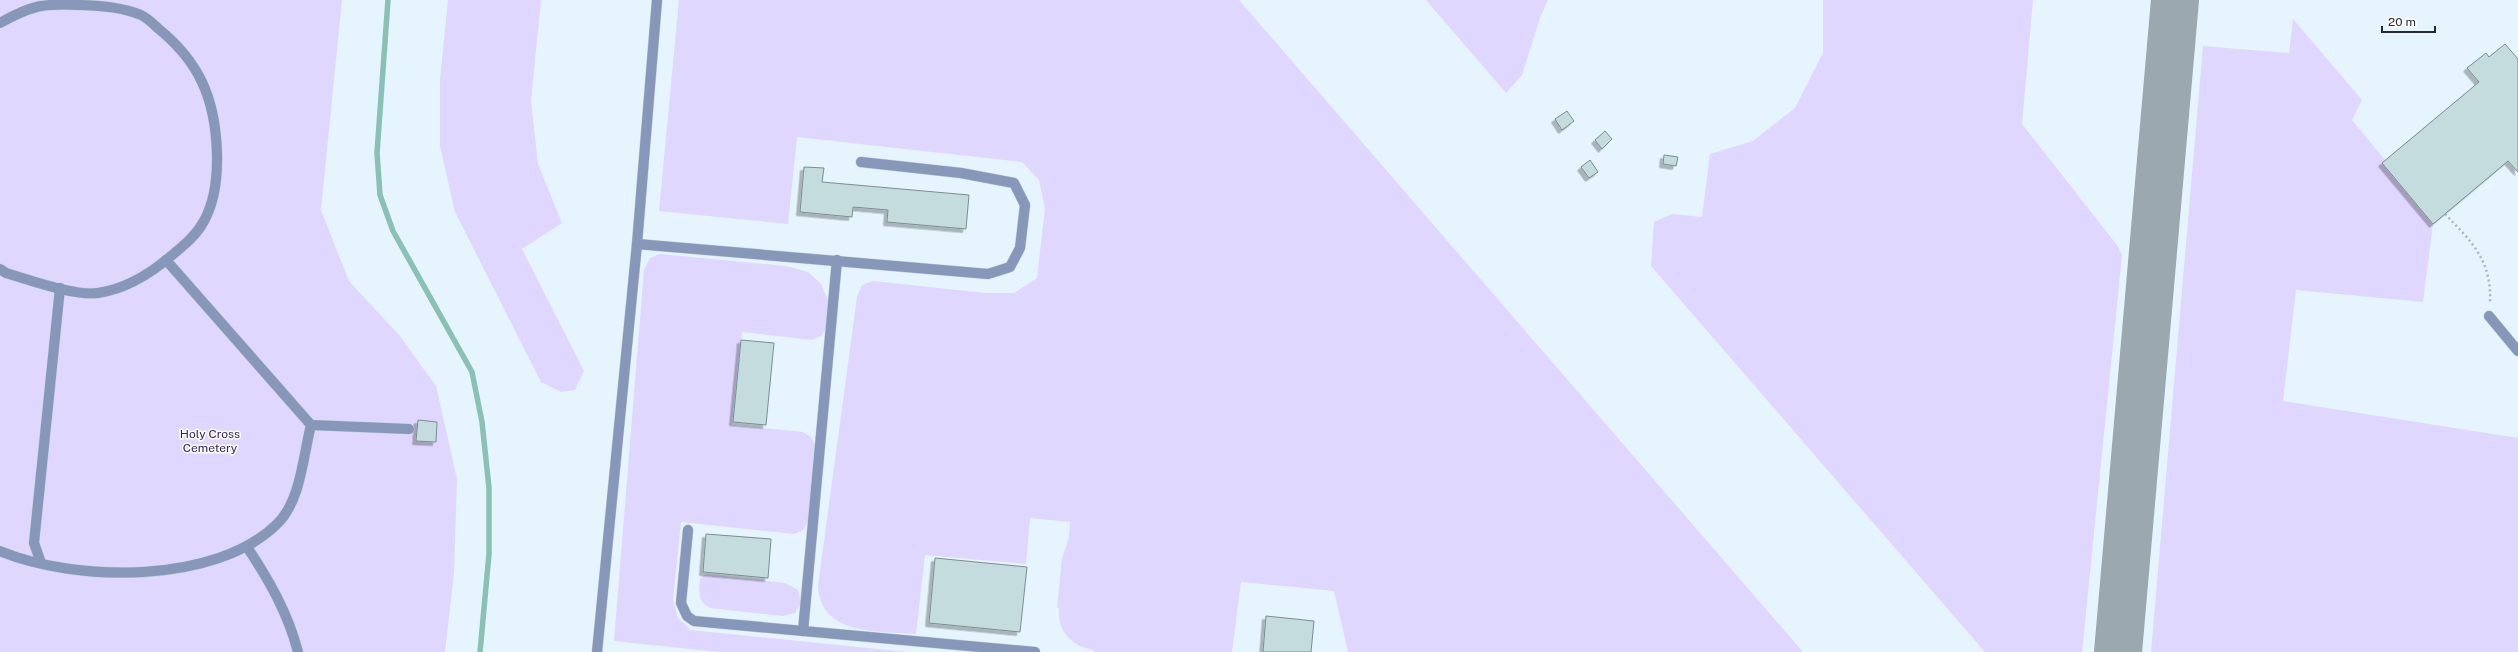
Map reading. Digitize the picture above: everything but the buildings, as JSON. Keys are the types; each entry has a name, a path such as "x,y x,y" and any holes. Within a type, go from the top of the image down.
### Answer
{"lane":[{"path":"597,652 637,244 657,0"},
{"path":"0,24 16,14 41,4 121,8 142,16 176,43 202,82 209,105 218,154 212,200 204,221 192,238 142,279 97,293 60,288 6,273 0,269"},
{"path":"637,244 988,274 1010,267 1020,248 1025,205 1014,183 960,173 861,162"},
{"path":"166,260 311,425 410,429"},
{"path":"802,631 837,260"},
{"path":"41,563 34,543 60,288"},
{"path":"2489,316 2518,351"},
{"path":"0,551 71,570 104,574 146,571 220,559 247,547 278,524 291,503 311,425"},
{"path":"688,530 681,603 688,616 703,622 984,649 1036,652"},
{"path":"247,547 273,587 293,632 298,652"}],"path":[{"path":"2445,214 2475,246 2486,265 2491,287 2489,316"}],"green space":[{"name":"Holy Cross Cemetery","path":"0,0 342,0 321,210 349,281 399,335 436,386 457,479 454,573 445,652 0,652"},
{"path":"448,0 541,0 531,101 538,164 562,223 522,249 584,371 575,390 561,392 541,382 455,212 440,146 440,80"},
{"path":"679,0 1239,0 1803,652 1348,652 1334,591 1241,582 1232,652 1094,652 1094,650 1079,645 1073,641 1063,631 1059,616 1059,608 1057,608 1062,558 1069,538 1070,522 1030,518 1026,564 925,555 916,634 870,631 854,628 840,622 829,614 821,602 818,586 857,297 862,285 873,281 985,293 1014,293 1037,278 1045,208 1039,180 1022,162 797,137 788,224 659,211"},
{"path":"1426,0 1548,0 1540,18 1522,75 1506,93"},
{"path":"1823,0 2033,0 2022,124 2117,245 2122,255 2082,652 1985,652 1651,266 1654,222 1672,214 1702,217 1710,154 1753,141 1795,108 1823,53"},
{"path":"2293,19 2362,100 2352,120 2385,160 2382,163 2433,224 2423,302 2296,290 2283,401 2518,438 2518,652 2151,652 2203,46 2289,53"},
{"path":"660,254 786,266 808,272 821,284 828,300 825,330 821,336 812,340 742,332 732,425 803,432 811,437 815,445 808,521 803,530 794,534 681,522 673,600 678,618 691,630 907,652 719,652 614,641 644,270 650,258"},
{"path":"706,574 785,583 798,590 801,603 795,613 783,616 710,608 703,602 699,592 700,579"}],"waterway":[{"path":"388,0 377,153 380,195 393,231 472,372 482,422 489,488 489,554 480,652"}],"taxiway":[{"path":"2118,652 2175,0"}]}
